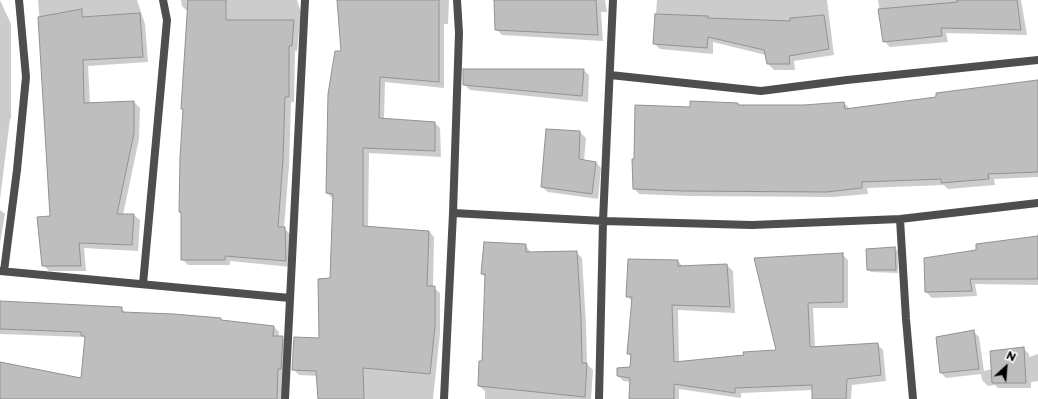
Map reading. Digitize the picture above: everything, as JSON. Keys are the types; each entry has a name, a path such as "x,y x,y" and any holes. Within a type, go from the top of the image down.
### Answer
{"street":[{"path":"19,0 26,77 17,170 2,271 290,298"},
{"path":"143,284 168,20 163,0"},
{"path":"285,399 305,0"},
{"path":"444,399 453,213 459,33 457,0"},
{"path":"599,399 604,221 613,0"},
{"path":"610,75 761,91 847,80 1038,60"},
{"path":"453,213 604,221 752,225 900,219 1038,203"},
{"path":"900,219 906,319 913,399"}],"building":[{"path":"188,0 226,0 226,20 294,20 292,46 289,46 289,97 285,97 283,160 278,227 285,227 286,261 225,256 225,260 181,260 181,212 179,212 183,109 181,109"},
{"path":"337,0 439,0 439,82 380,77 379,118 435,122 435,151 363,148 363,226 429,231 427,286 435,286 435,326 430,374 363,368 364,399 318,399 316,371 292,370 294,337 319,338 318,279 330,278 333,194 326,193 328,94 335,51 341,51"},
{"path":"494,0 596,0 598,35 495,30"},
{"path":"957,0 1017,0 1021,30 941,28 942,36 883,42 878,9 958,2"},
{"path":"82,9 82,17 140,13 143,57 83,60 84,103 134,101 134,133 117,214 134,214 132,245 79,243 81,266 42,266 37,217 50,216 38,17"},
{"path":"655,14 708,16 708,18 790,21 790,18 824,15 829,49 789,56 790,64 767,64 764,50 708,37 707,48 653,44"},
{"path":"463,69 584,69 582,96 463,85"},
{"path":"1038,80 1038,172 988,174 989,179 941,183 941,179 862,182 862,188 827,192 682,191 633,189 632,159 634,159 635,105 690,107 690,101 738,103 738,105 804,105 844,102 845,109 936,97 936,93"},
{"path":"546,129 580,131 579,159 596,162 592,194 541,187"},
{"path":"1038,236 1038,279 970,279 972,291 925,292 924,258 976,250 976,244"},
{"path":"484,242 526,244 526,252 577,251 582,363 587,363 585,397 478,386 479,361 482,361 485,274 481,274"},
{"path":"895,247 896,270 867,270 866,249"},
{"path":"843,253 843,302 808,303 810,347 878,343 881,375 847,379 846,399 812,399 812,385 735,388 735,393 674,384 674,399 629,399 630,378 617,376 617,368 630,367 631,354 627,354 632,297 626,297 628,259 678,260 678,266 727,264 730,307 672,305 674,362 744,355 743,352 776,350 754,258"},
{"path":"0,301 122,307 122,312 221,318 221,320 274,326 273,336 283,336 281,369 278,369 277,399 0,399 0,362 81,378 85,336 81,336 81,332 0,329"},
{"path":"974,330 979,369 940,373 936,337"},
{"path":"1024,347 1026,383 992,383 990,351"}]}
